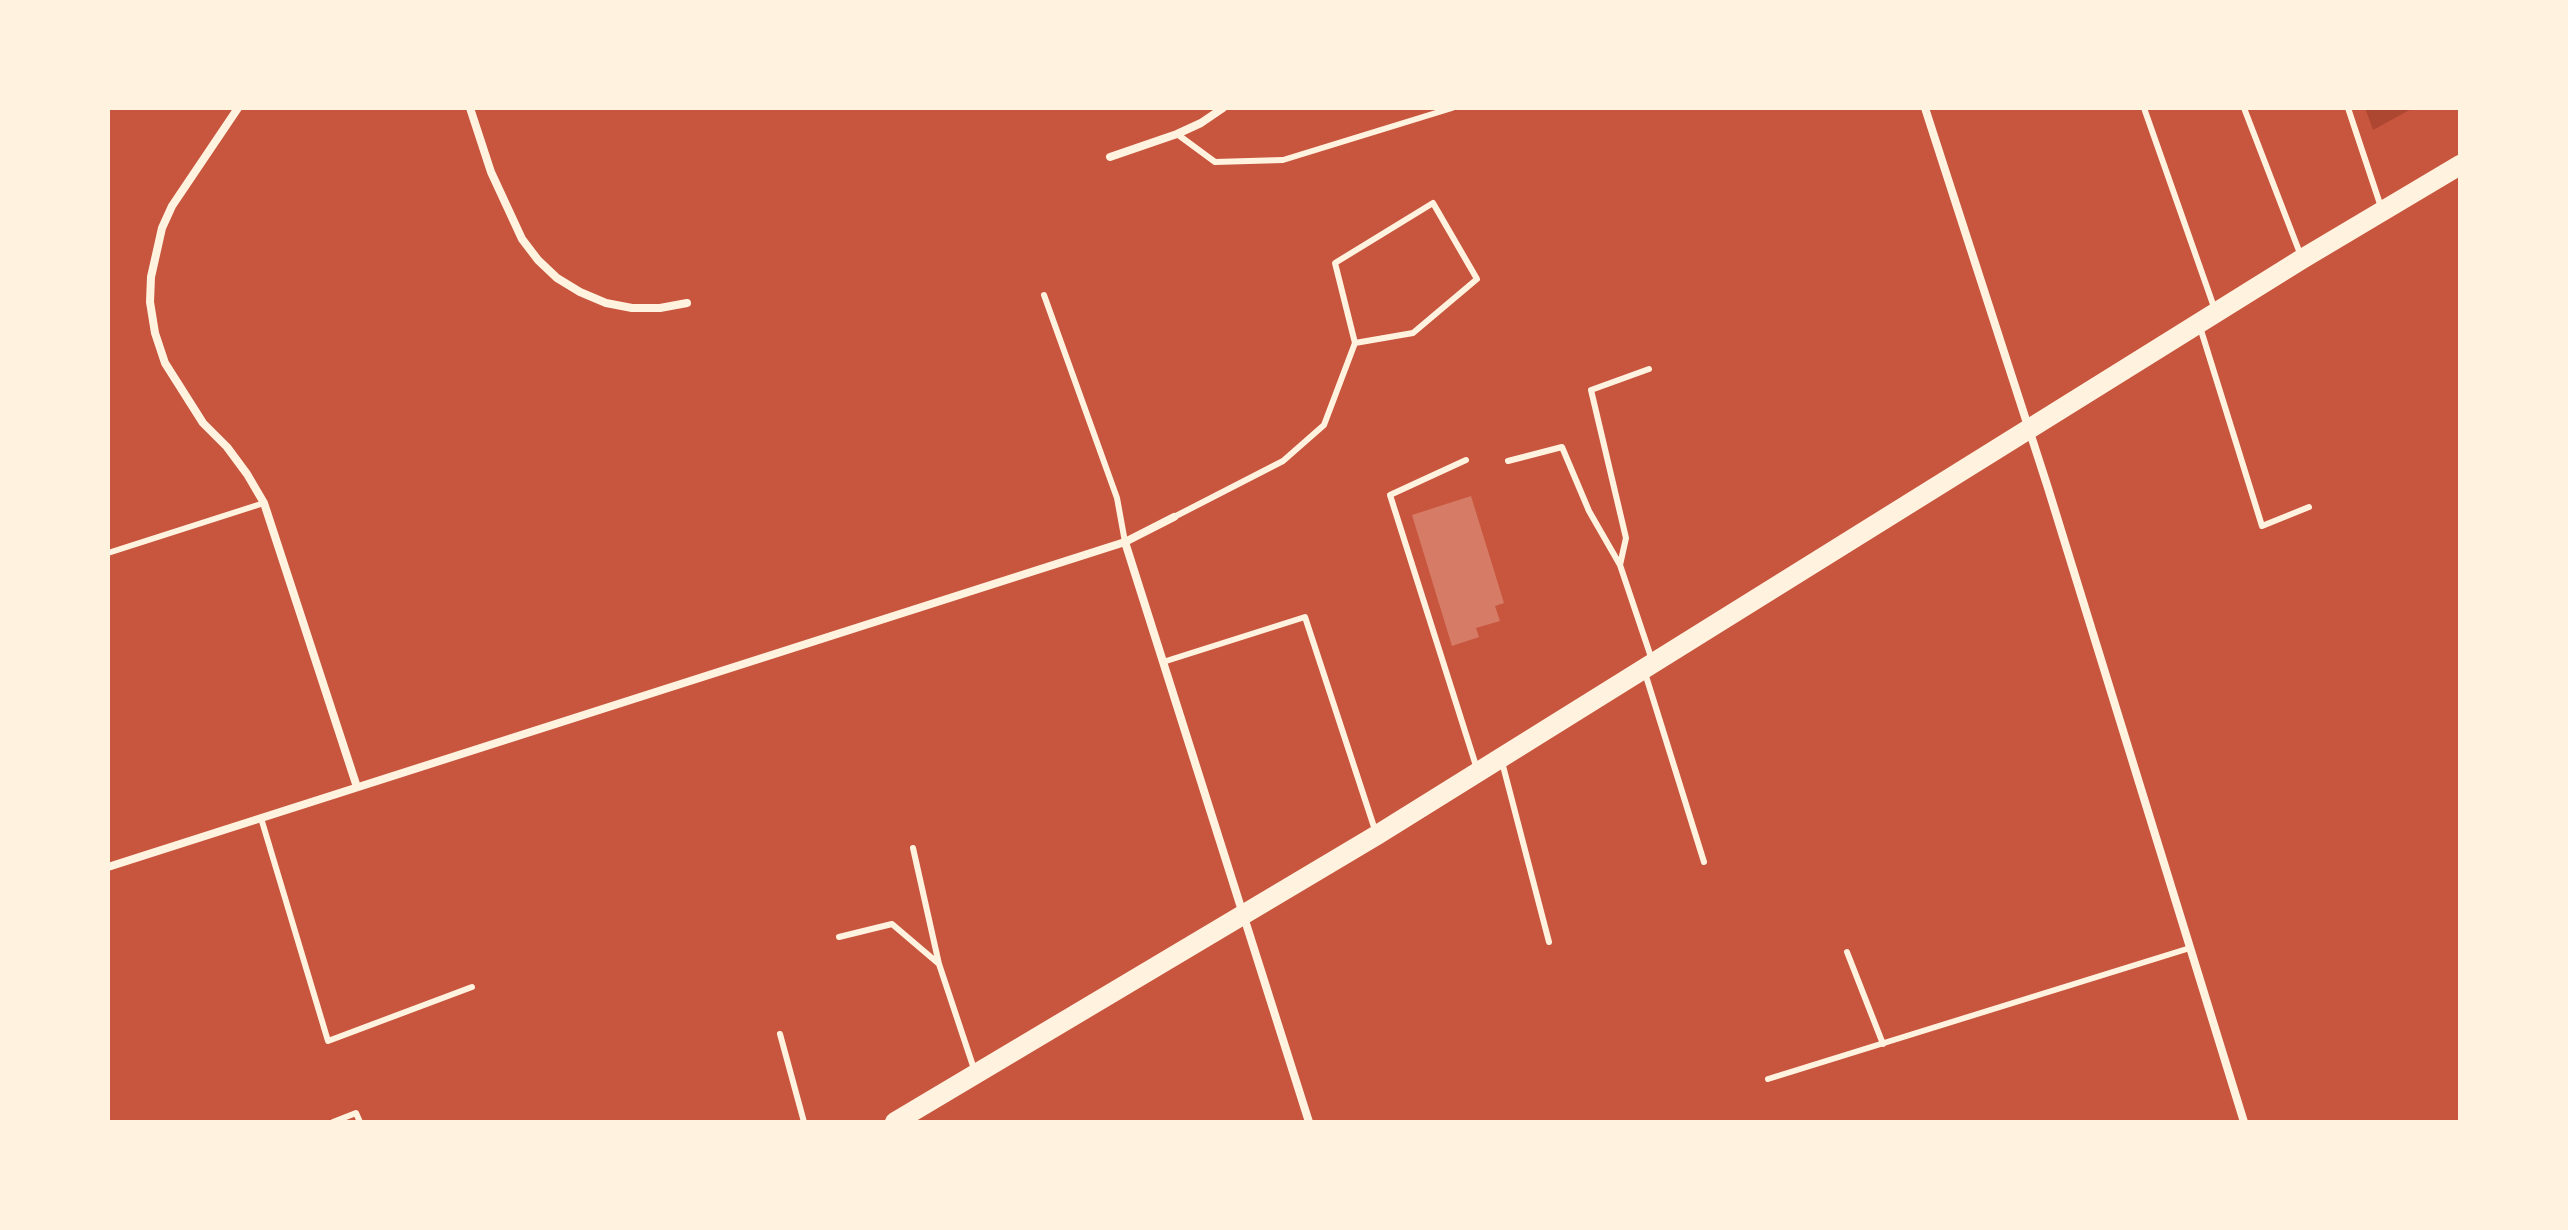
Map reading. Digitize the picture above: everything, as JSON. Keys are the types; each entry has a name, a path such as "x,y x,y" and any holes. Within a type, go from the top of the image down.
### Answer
{"main road":[{"path":"895,1122 1377,835 2302,259 2460,165"}],"street":[{"path":"238,108 172,206 162,228 153,264 150,302 155,333 165,363 203,423 227,447 264,503 357,787"},
{"path":"470,108 491,172 522,239 557,278 606,303 632,308 660,308 687,303"},
{"path":"1110,157 1177,134 1223,108"},
{"path":"1925,108 2029,430 2244,1122"},
{"path":"108,867 1125,542 1174,517"},
{"path":"1125,542 1309,1122"}],"lane":[{"path":"1177,134 1215,162 1283,160 1452,108"},
{"path":"2144,108 2208,318 2262,526 2309,507"},
{"path":"2244,108 2302,259"},
{"path":"2348,108 2383,211"},
{"path":"1174,517 1283,461 1324,425 1355,343 1335,263 1433,203 1477,279 1413,333 1355,343"},
{"path":"1044,295 1117,498 1125,542"},
{"path":"1620,565 1626,538 1591,390 1649,369"},
{"path":"1508,461 1562,447 1589,511 1620,565 1704,862"},
{"path":"1466,460 1390,495 1478,773"},
{"path":"108,553 264,503"},
{"path":"1163,662 1305,617 1377,835"},
{"path":"1501,758 1549,942"},
{"path":"261,818 328,1041 472,987"},
{"path":"913,848 939,964 976,1075"},
{"path":"839,937 892,924 939,964"},
{"path":"1768,1079 2190,948"},
{"path":"1847,952 1883,1044"},
{"path":"780,1034 804,1122"},
{"path":"333,1122 356,1113 360,1122"}],"shaded area":[{"path":"2365,108 2413,108 2373,130"}],"building":[{"path":"1471,496 1504,603 1495,606 1500,621 1476,628 1479,637 1452,646 1412,515"}]}
